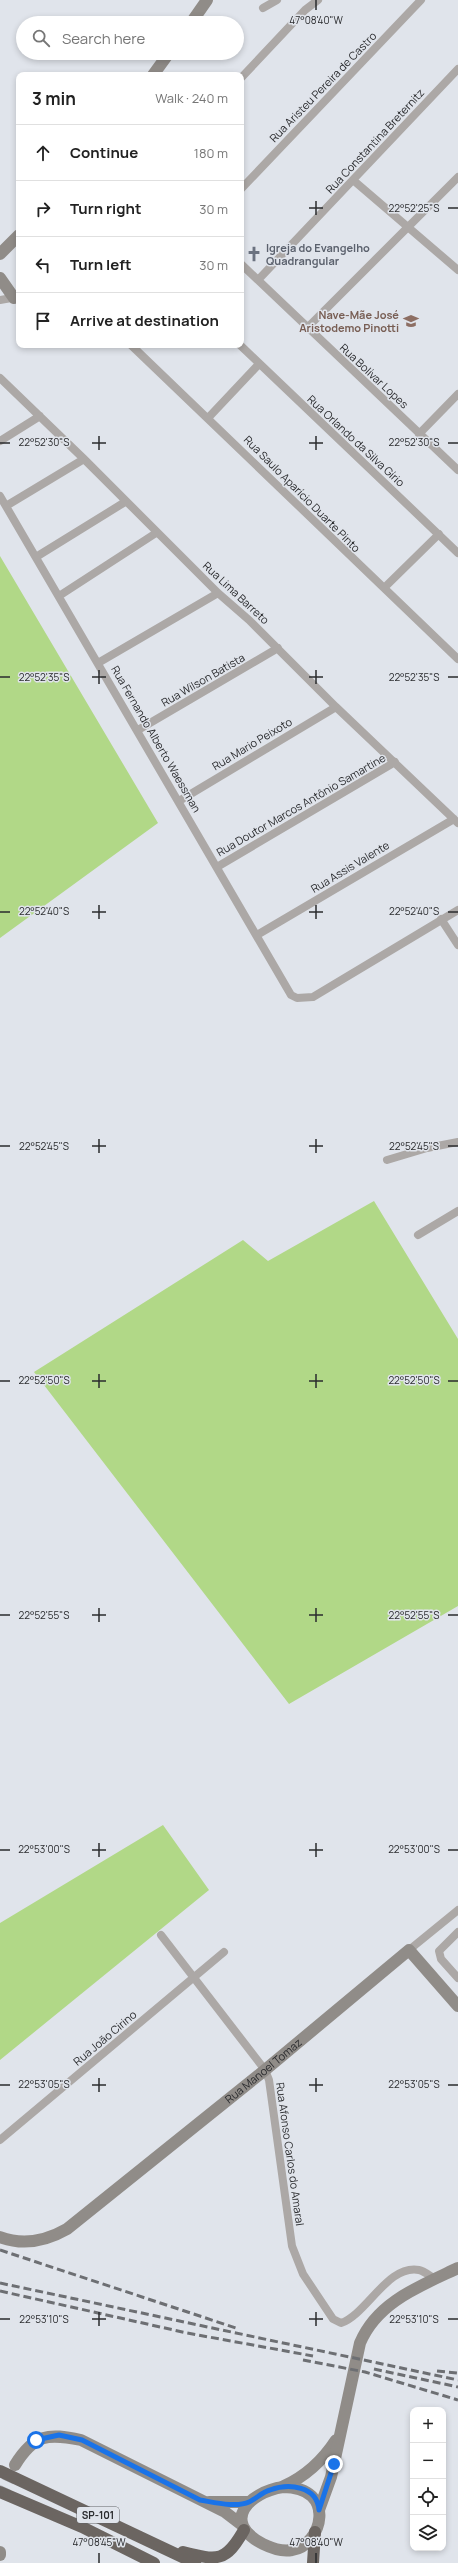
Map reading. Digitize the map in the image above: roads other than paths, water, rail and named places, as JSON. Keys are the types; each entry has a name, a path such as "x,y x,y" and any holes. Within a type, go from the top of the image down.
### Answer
{"highway":[{"name":"SP-101","path":"0,2471 160,2545 195,2563"},
{"name":"SP-101","path":"0,2492 82,2527 154,2563"},
{"path":"160,2545 200,2556 217,2557 230,2552 243,2527"},
{"path":"313,2563 315,2532"}],"street":[{"path":"196,16 207,0"},
{"path":"264,8 277,0"},
{"path":"244,75 305,10 318,0"},
{"name":"Rua Aristeu Pereira de Castro","path":"244,186 421,0"},
{"path":"155,72 164,60"},
{"name":"Rua Constantina Breternitz","path":"258,280 458,69"},
{"path":"307,328 410,227 458,177"},
{"path":"353,180 410,227 458,270"},
{"path":"0,254 16,238"},
{"name":"Rua Bolívar Lopes","path":"244,267 458,470"},
{"path":"0,278 16,296"},
{"path":"0,300 16,297"},
{"name":"Rua Saulo Aparício Duarte Pinto","path":"134,348 209,417 458,659"},
{"name":"Rua Orlando da Silva Gírio","path":"243,348 458,553"},
{"path":"209,417 259,364"},
{"name":"Rua Lima Barreto","path":"0,378 84,459 156,533 278,648 336,707 456,821"},
{"path":"420,434 458,394"},
{"path":"0,441 40,416"},
{"path":"6,506 84,459"},
{"name":"Rua Fernando Alberto Waessman","path":"0,496 138,730 291,995 297,998 313,997 441,919"},
{"path":"36,557 125,502"},
{"path":"59,596 156,533"},
{"path":"384,588 439,534"},
{"path":"98,663 218,593"},
{"name":"Rua Wilson Batista","path":"138,730 278,648"},
{"name":"Rua Mario Peixoto","path":"179,801 336,707"},
{"name":"Rua Doutor Marcos Antônio Samartine","path":"217,867 395,762"},
{"name":"Rua Assis Valente","path":"257,935 456,821"},
{"path":"458,910 441,919 458,945"},
{"path":"387,1160 427,1148 458,1142"},
{"path":"418,1235 458,1211"},
{"name":"Rua Manoel Tomaz","path":"0,2237 13,2242 33,2241 50,2238 67,2229 265,2070 458,1910"},
{"path":"458,1932 442,1947 440,1955 458,1978"},
{"name":"Rua Afonso Carlos do Amaral","path":"161,1935 265,2070 269,2080 288,2230 296,2261 333,2319 341,2323 350,2320 386,2283 400,2273 419,2270 435,2279"},
{"path":"409,1950 458,2006"},
{"name":"Rua João Cirino","path":"0,2140 224,1952"},
{"path":"15,2465 24,2451 36,2440 46,2437 67,2437 82,2440 225,2512 267,2546 287,2551 298,2549 307,2544 315,2532 319,2510 331,2477 360,2343 366,2330 386,2306 457,2268"},
{"path":"243,2527 241,2516 249,2502 270,2490 283,2487 295,2481 318,2463 340,2434"},
{"path":"283,2487 300,2488 310,2492 316,2499 319,2510"},
{"path":"200,2500 249,2502"}],"tunnel":[{"path":"0,2498 15,2466"}],"railway":[{"path":"0,2250 239,2329"},
{"path":"0,2283 458,2380"},
{"path":"0,2291 187,2333 313,2356"},
{"path":"303,2360 365,2372 458,2400"},
{"path":"374,2369 458,2387"},
{"path":"437,2371 458,2373"}],"place":[{"name":"Igreja do Evangelho Quadrangular","path":"254,254"},
{"name":"Nave-Mãe José Aristodemo Pinotti","path":"411,321"}]}
